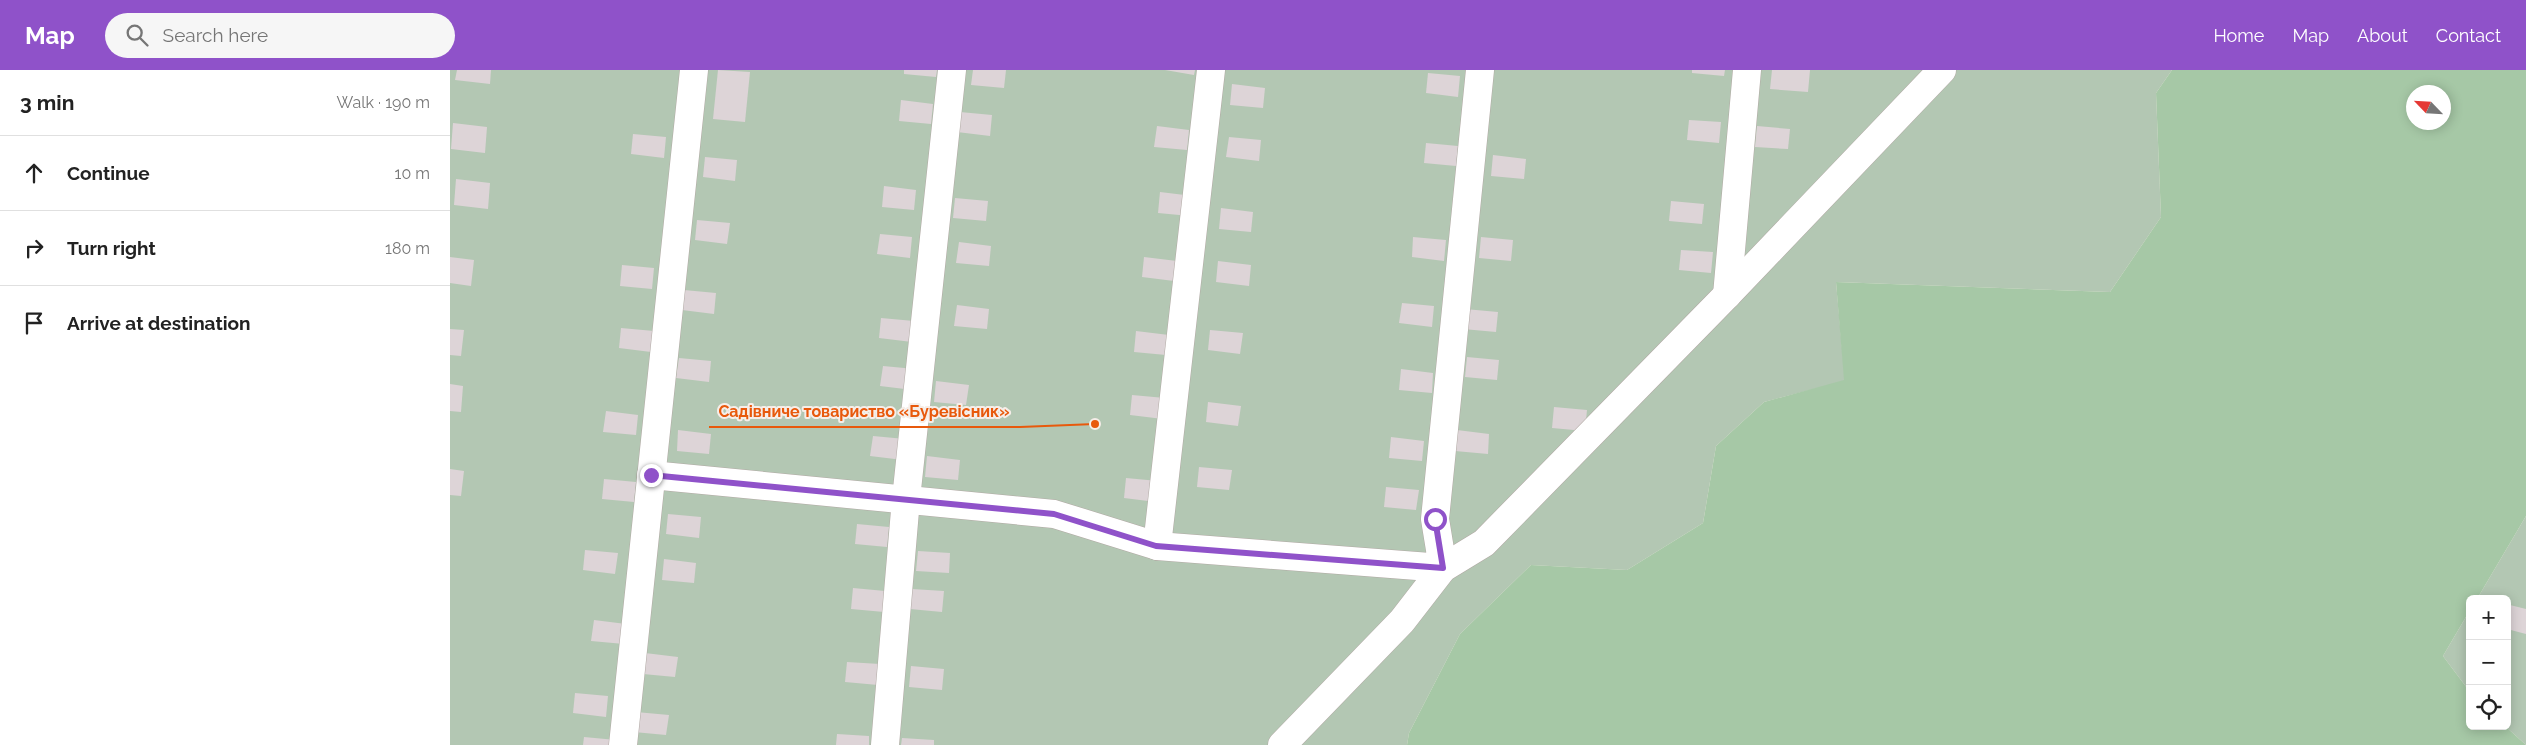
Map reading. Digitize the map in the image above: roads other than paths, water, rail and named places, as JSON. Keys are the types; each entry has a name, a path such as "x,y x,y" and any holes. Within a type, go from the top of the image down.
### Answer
{"street":[{"path":"623,745 694,70"},
{"path":"885,745 906,499 952,70"},
{"path":"1156,546 1211,70"},
{"path":"1443,568 1435,519 1480,70"},
{"path":"1727,295 1747,70"},
{"path":"1282,745 1402,621 1443,568 1484,543 1727,295 1942,70"},
{"path":"651,475 1054,514 1156,546 1443,568"}],"place":[{"name":"Садівниче товариство «Буревісник»","path":"1095,424"}]}
